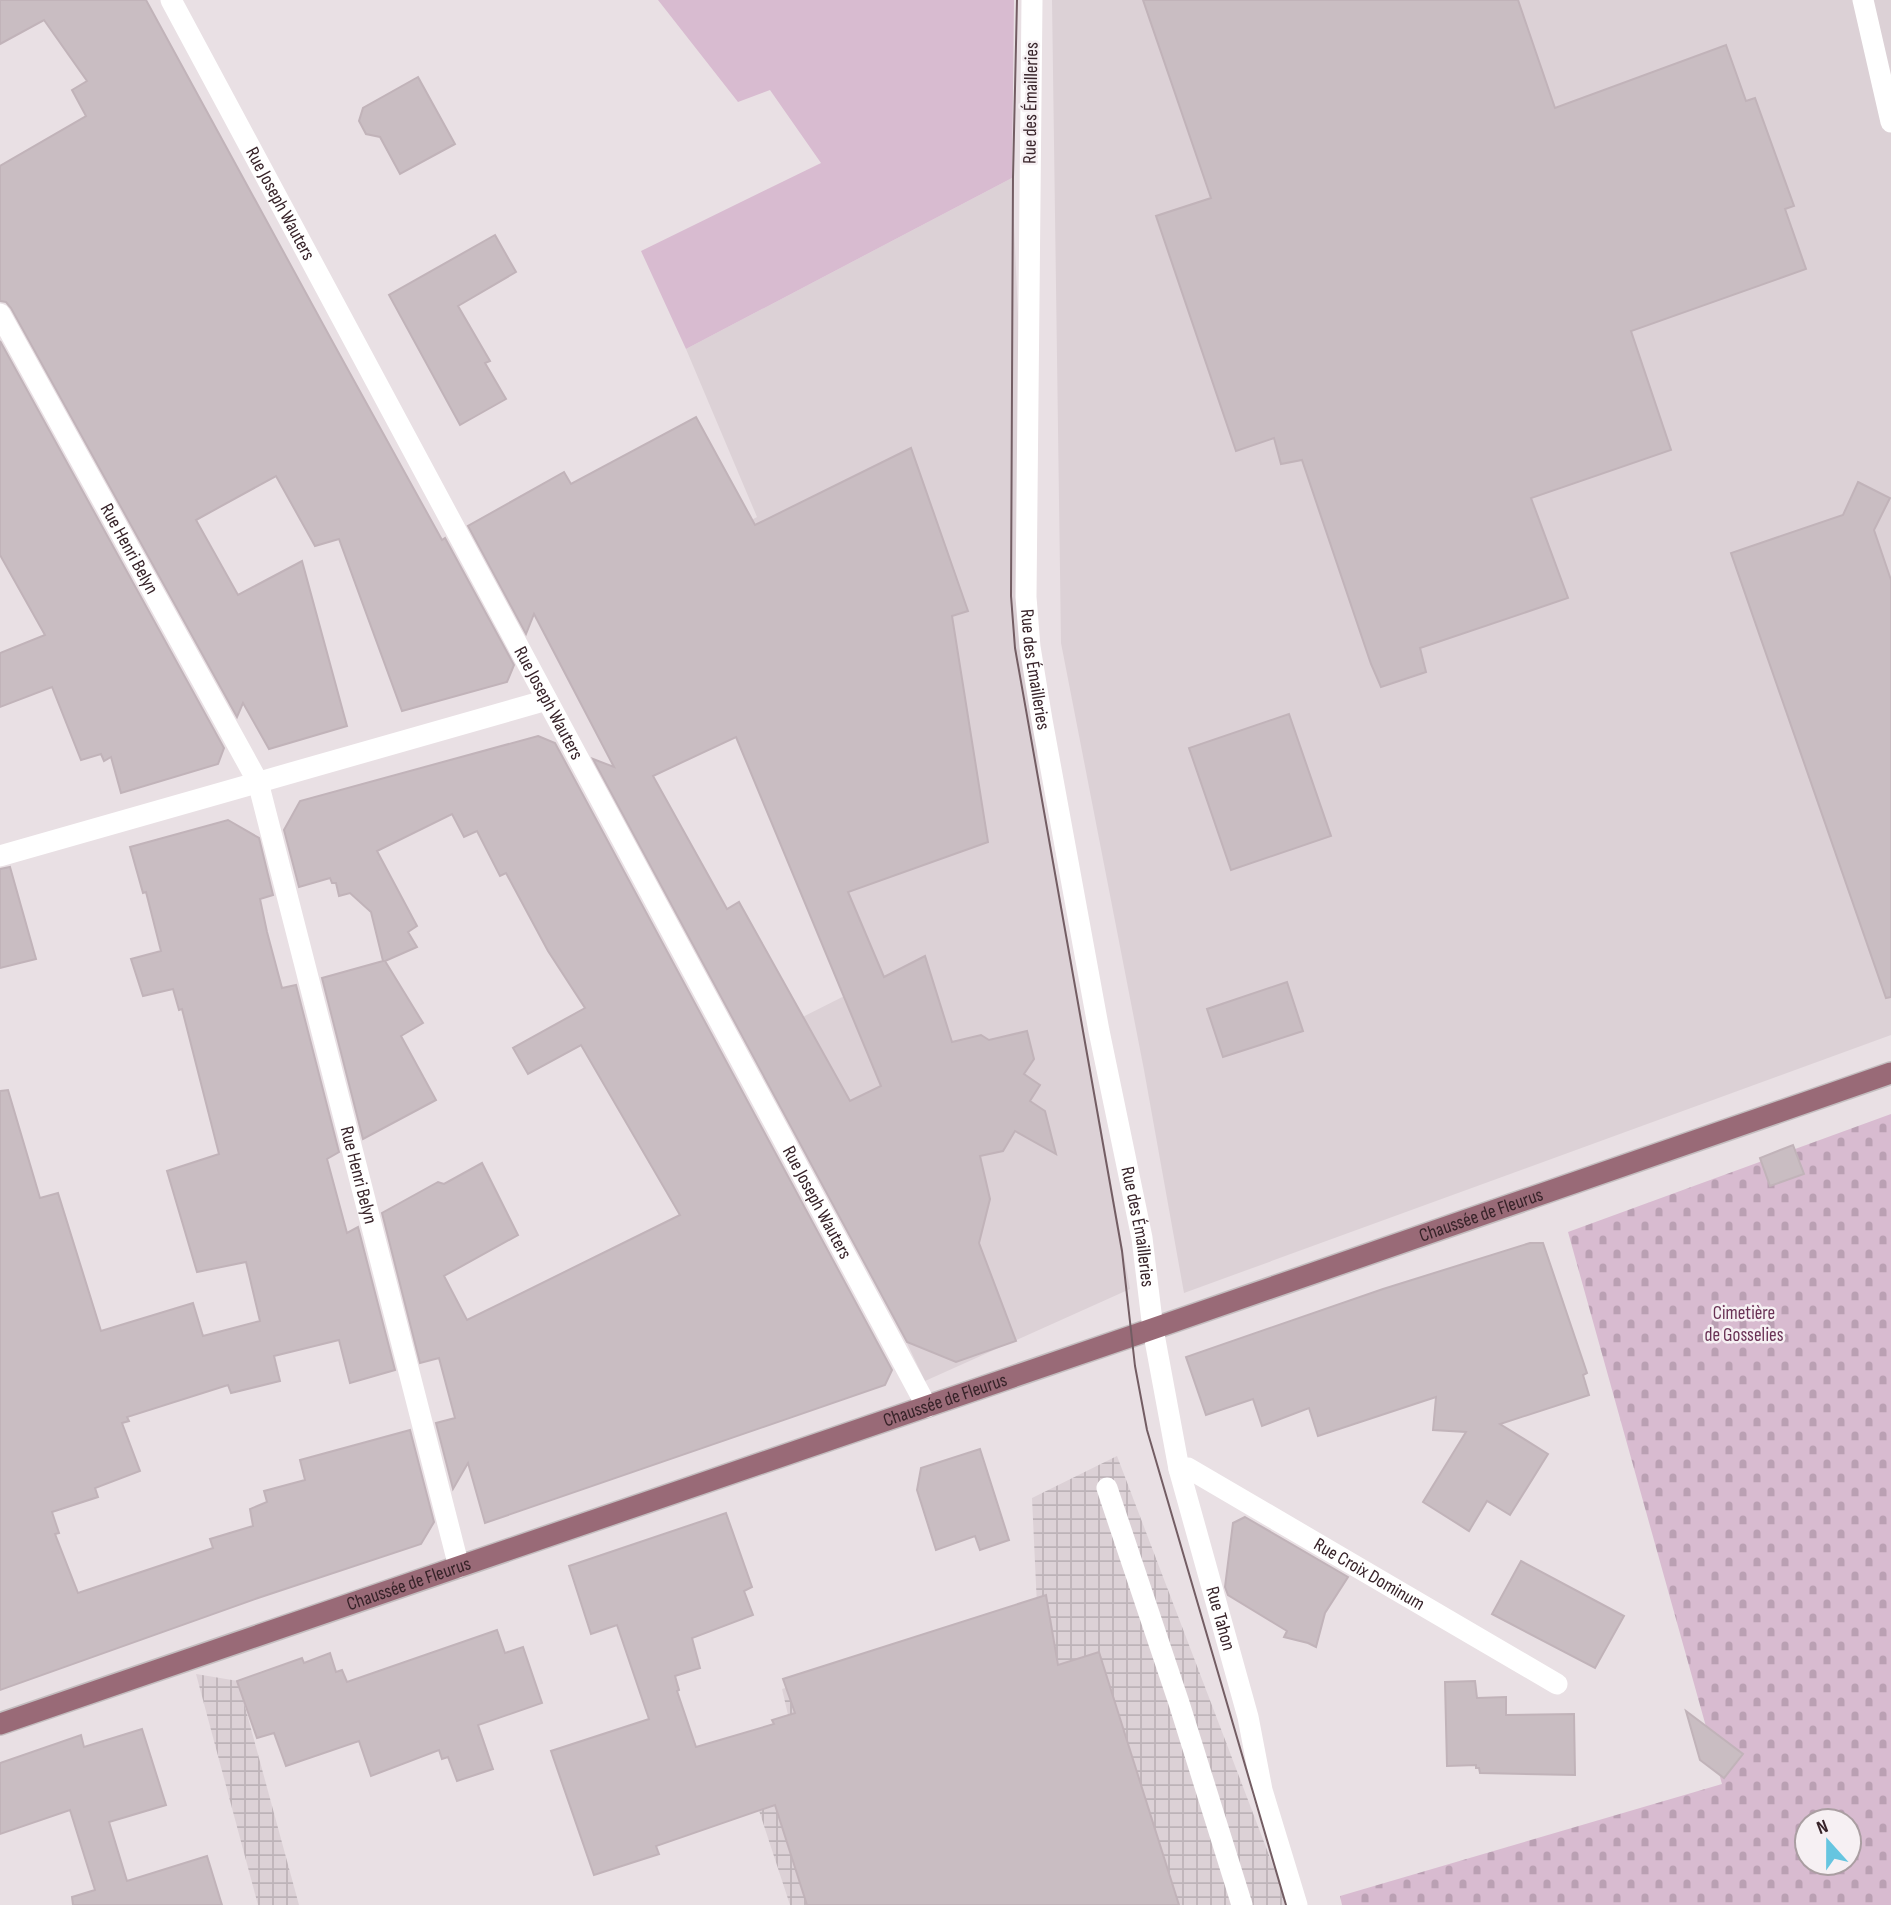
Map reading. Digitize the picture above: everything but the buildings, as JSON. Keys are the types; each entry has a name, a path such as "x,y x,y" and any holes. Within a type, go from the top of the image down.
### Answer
{"main road":[{"name":"Chaussée de Fleurus","path":"0,1724 1891,1073"}],"street":[{"name":"Rue Joseph Wauters","path":"171,0 927,1407"},
{"name":"Rue des Émailleries","path":"1032,0 1027,583 1030,647 1098,1031 1142,1238 1153,1329"},
{"path":"1863,0 1891,122"},
{"name":"Rue Henri Belyn","path":"0,314 258,782 459,1567"},
{"path":"0,856 547,700"},
{"name":"Rue Tahon","path":"1153,1329 1179,1469 1248,1717 1262,1790 1297,1905"},
{"name":"Rue Croix Dominum","path":"1179,1469 1188,1468 1557,1684"},
{"path":"1107,1488 1179,1703 1242,1905"}],"shaded area":[{"path":"1052,0 1891,0 1891,1035 1184,1293 1144,1070 1061,643"},
{"path":"1012,178 1038,772 1130,1289 925,1381 761,1038 880,978 722,578 719,538 757,517 686,349"},
{"path":"1117,1456 1288,1905 790,1905 747,1774 798,1758 782,1689 1037,1606 1032,1498"},
{"path":"196,1674 238,1681 299,1905 258,1905"}],"green space":[{"path":"658,0 1014,0 1012,178 686,349 641,251 821,163 770,90 738,102"},
{"name":"Cimetière de Gosselies","path":"1891,1114 1891,1905 1342,1905 1340,1896 1722,1784 1568,1232"}],"tram line":[{"path":"1017,0 1013,177 1011,596 1015,648 1122,1251 1135,1366 1147,1430 1286,1905"}]}
